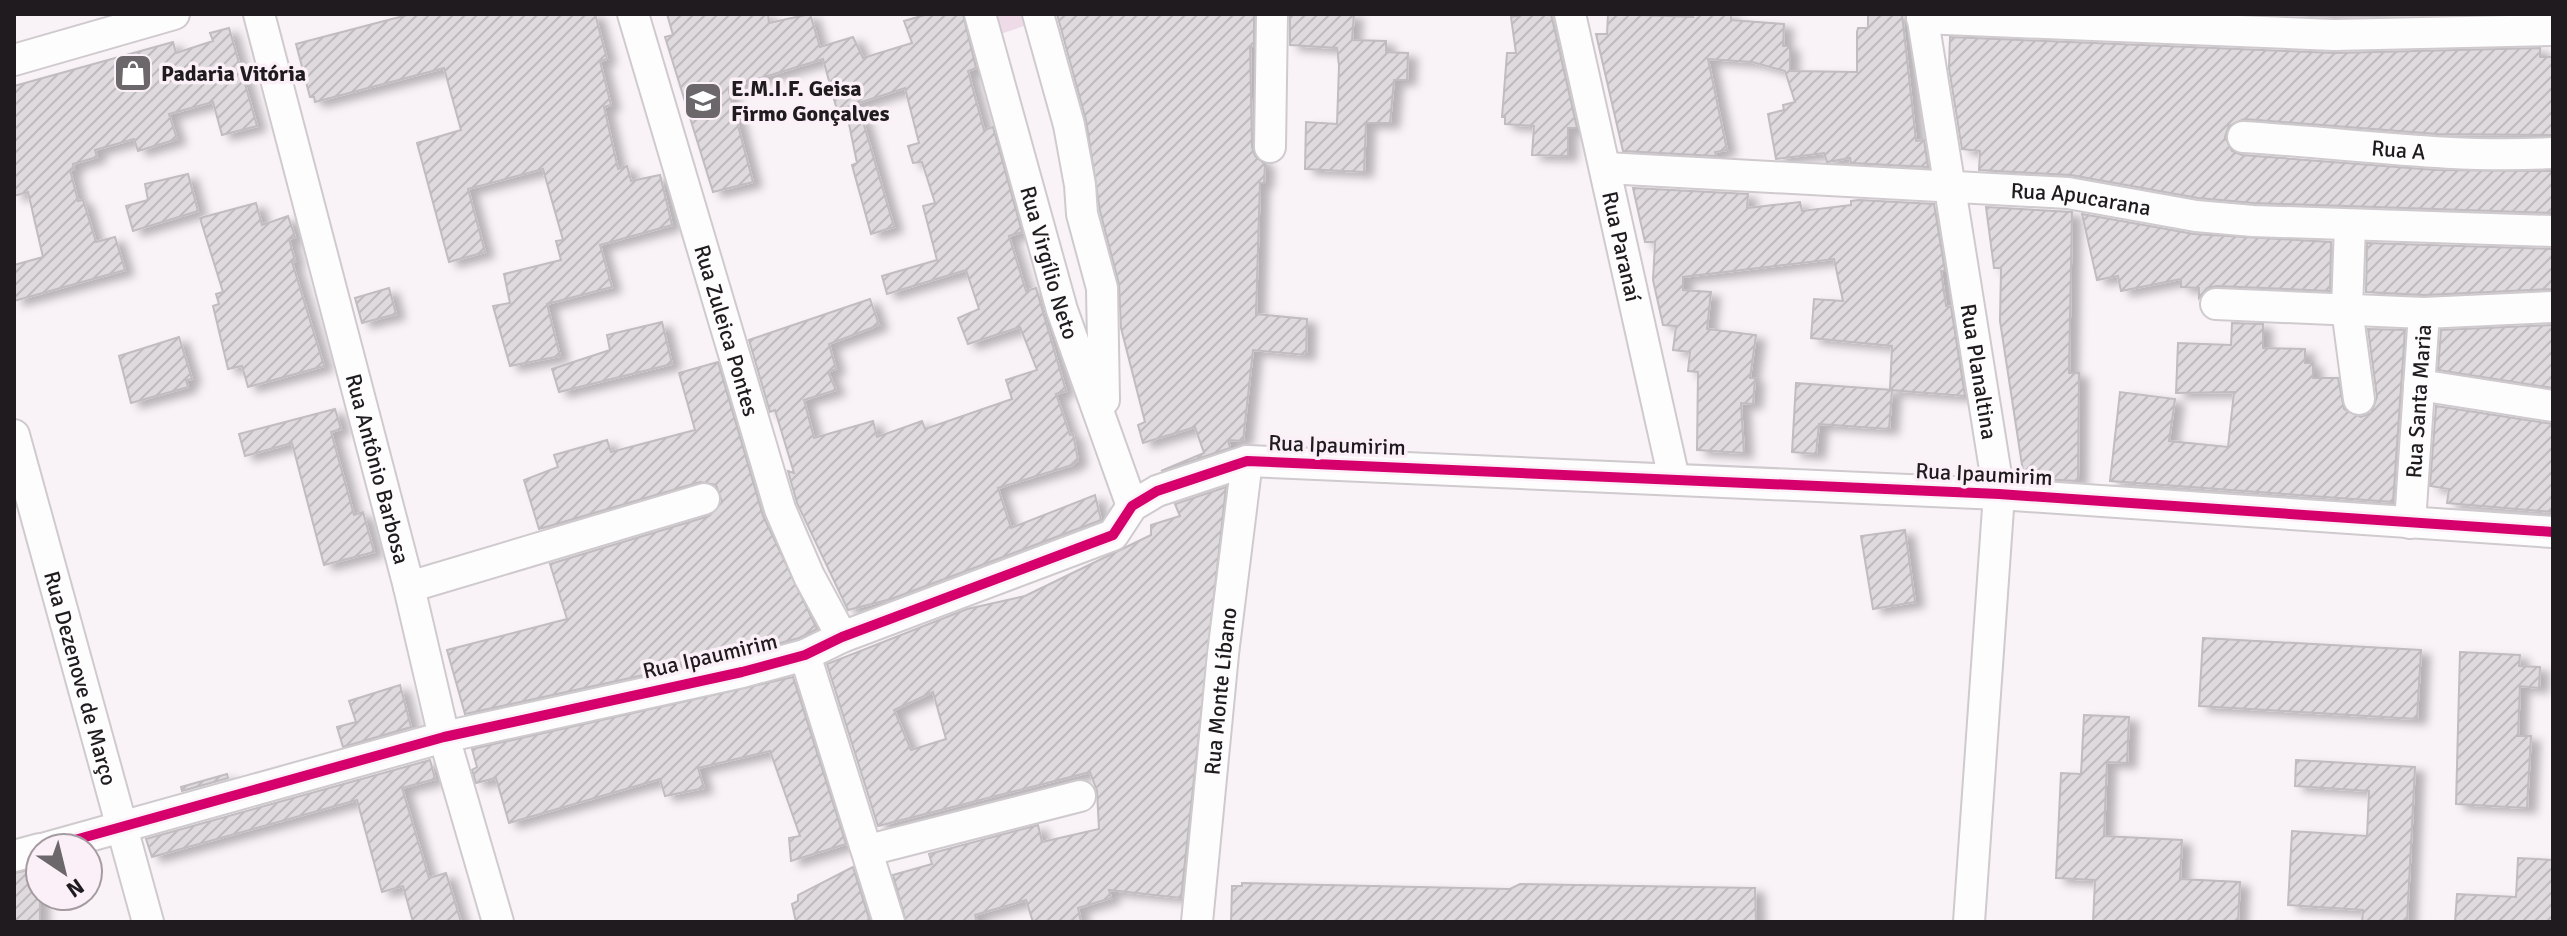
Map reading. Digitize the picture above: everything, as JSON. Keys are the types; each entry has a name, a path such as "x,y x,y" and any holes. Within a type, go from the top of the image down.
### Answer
{"street":[{"path":"14,60 174,14"},
{"name":"Rua Antônio Barbosa","path":"259,14 409,587 444,737 498,922"},
{"name":"Rua Zuleica Pontes","path":"633,14 780,509 809,576 842,637"},
{"name":"Rua Virgílio Neto","path":"980,14 1062,310 1132,506"},
{"path":"1038,14 1069,125 1082,214 1102,288 1105,425"},
{"path":"1270,147 1272,14"},
{"name":"Rua Paranaí","path":"1570,14 1674,479"},
{"path":"1922,16 2131,21 2334,35 2472,24 2553,30"},
{"name":"Rua Planaltina","path":"1922,16 1999,494 1969,922"},
{"name":"Rua A","path":"2243,137 2353,143 2454,155 2553,153"},
{"name":"Rua Apucarana","path":"1606,168 2068,193 2196,216 2350,226 2553,231"},
{"path":"2350,226 2347,309 2359,399"},
{"path":"2216,304 2424,313"},
{"name":"Rua Santa Maria","path":"2410,523 2424,313 2553,307"},
{"path":"2419,385 2553,406"},
{"name":"Rua Dezenove de Março","path":"14,435 148,922"},
{"name":"Rua Ipaumirim","path":"104,833 444,737 742,672 805,655 842,637 1113,535 1132,506 1179,482 1247,461 1999,494 2553,532"},
{"name":"Rua Monte Líbano","path":"1197,922 1223,654 1247,461"},
{"path":"409,587 704,499"},
{"path":"805,655 869,850 889,922"},
{"path":"869,850 1080,796"}],"green space":[{"path":"991,14 1031,14 1034,23 997,35"}],"building":[{"path":"411,14 595,14 607,59 600,61 611,105 604,107 618,169 627,166 631,181 660,175 672,225 600,245 612,287 547,304 560,356 510,366 493,306 510,303 504,274 561,260 556,241 563,240 543,169 468,189 485,252 449,262 417,143 461,130 444,68 315,102 314,97 310,97 296,44"},
{"path":"667,14 768,14 769,23 810,14 820,47 853,37 863,58 912,43 904,21 928,14 963,14 976,68 968,71 984,130 993,127 1022,232 1009,236 1026,291 1036,288 1066,391 1056,394 1070,435 1073,434 1078,460 1072,465 998,488 1011,528 1095,495 1101,520 891,599 848,610 797,503 788,471 794,473 775,410 770,412 749,340 870,299 879,325 829,344 836,369 828,372 836,390 804,400 814,438 873,421 877,437 922,421 925,429 1012,399 1006,380 1037,370 1020,327 968,344 958,318 979,309 966,270 887,294 882,276 937,260 923,206 935,203 922,162 913,163 908,146 919,143 905,88 837,110 823,59 728,88 753,182 713,192 665,37 673,35"},
{"path":"1057,14 1254,14 1254,47 1250,47 1252,147 1255,156 1265,164 1264,183 1260,183 1256,314 1307,319 1306,355 1253,350 1243,441 1228,440 1230,448 1161,471 1204,453 1195,427 1143,443 1138,425 1145,422 1121,328 1119,284 1100,211 1086,120"},
{"path":"1290,14 1354,14 1352,40 1386,41 1386,52 1408,53 1407,80 1394,80 1390,123 1366,123 1364,172 1305,169 1306,122 1337,124 1339,66 1337,48 1290,45"},
{"path":"1551,14 1577,128 1568,128 1568,156 1532,155 1534,126 1505,124 1505,117 1502,117 1507,53 1516,53 1511,17"},
{"path":"1608,14 1693,17 1693,14 1731,14 1731,20 1784,24 1783,46 1790,46 1790,71 1857,72 1857,32 1858,28 1868,28 1868,14 1902,14 1916,141 1924,140 1928,167 1851,163 1850,158 1827,162 1824,153 1776,159 1768,114 1784,110 1783,105 1795,102 1785,71 1752,62 1708,59 1727,150 1715,152 1716,156 1623,151 1596,34 1607,34"},
{"path":"2262,14 2465,14 2334,17"},
{"path":"229,28 257,126 222,135 213,102 169,114 177,139 138,151 134,139 95,150 97,157 73,164 74,169 70,170 78,201 83,200 96,242 115,237 125,270 14,301 14,265 43,257 28,192 14,196 14,86 173,42 176,53 213,41 210,33"},
{"path":"1950,37 2334,53 2540,48 2540,57 2553,57 2553,135 2438,134 2244,119 2229,126 2225,137 2232,151 2242,155 2436,170 2553,171 2553,213 2254,203 2198,198 2071,175 1979,170 1980,151 1962,149 1949,68"},
{"path":"861,115 894,227 871,234 852,165 857,163 848,119"},
{"path":"188,174 198,211 133,231 126,206 148,200 145,184"},
{"path":"1633,188 1748,194 1747,208 1800,202 1802,211 1851,205 1851,201 1859,200 1934,204 1945,271 1941,271 1946,306 1951,307 1965,396 1890,390 1892,346 1811,338 1814,299 1843,301 1834,259 1683,277 1683,290 1711,292 1707,329 1756,335 1750,378 1755,378 1753,404 1741,403 1744,453 1697,450 1698,372 1688,371 1690,352 1673,350 1676,326 1663,325 1653,280 1655,242 1645,242"},
{"path":"256,203 262,225 288,216 295,237 289,239 295,261 292,262 324,366 248,387 242,366 228,369 213,306 219,304 216,294 223,292 200,218"},
{"path":"1986,207 2072,212 2069,373 2079,373 2078,481 2024,478 2000,321 2001,268 1994,268"},
{"path":"2082,214 2194,234 2331,242 2330,291 2217,286 2207,288 2199,298 2199,288 2181,287 2181,279 2121,291 2118,276 2097,280"},
{"path":"2367,243 2553,249 2553,289 2424,295 2366,292"},
{"path":"389,288 396,314 362,323 355,298"},
{"path":"662,322 672,364 559,392 552,369 610,350 607,335"},
{"path":"2232,323 2263,324 2263,348 2305,349 2305,363 2313,363 2313,378 2338,378 2344,409 2361,417 2371,413 2377,397 2368,329 2405,330 2393,502 2110,481 2120,392 2175,399 2169,441 2228,447 2234,392 2176,393 2178,343 2231,345"},
{"path":"2553,325 2553,388 2438,370 2441,330"},
{"path":"179,337 192,379 186,380 188,387 131,403 119,356"},
{"path":"718,362 763,516 817,629 799,638 738,654 700,663 698,658 661,668 662,671 465,714 447,650 567,619 550,564 709,516 722,502 716,485 700,482 539,529 524,480 558,467 554,455 607,440 611,452 695,430 679,373"},
{"path":"1796,383 1892,390 1889,429 1819,424 1816,454 1792,452"},
{"path":"2436,406 2553,424 2553,512 2447,503 2449,489 2430,486"},
{"path":"335,409 341,429 331,432 354,515 363,512 374,552 324,565 292,443 245,456 239,434"},
{"path":"1226,487 1181,898 1109,890 1111,898 1078,908 1081,922 1033,922 1026,900 975,915 977,922 906,922 893,875 932,864 929,854 1038,825 1042,842 1099,829 1097,791 1090,772 878,826 827,664 967,609 1025,596 1151,535 1151,525 1180,516 1175,504","holes":["933,692 946,739 911,750 894,710"]},
{"path":"1905,530 1915,602 1873,609 1861,536"},
{"path":"2203,638 2421,650 2417,719 2199,706"},
{"path":"2460,652 2520,655 2519,666 2540,667 2539,688 2520,686 2518,736 2531,736 2527,808 2456,804"},
{"path":"793,677 846,844 791,861 789,838 800,836 770,751 698,768 704,788 665,796 660,779 509,823 496,778 476,783 472,770 477,767 472,749"},
{"path":"400,685 411,727 343,747 337,727 356,722 349,701"},
{"path":"2084,715 2129,717 2127,763 2107,762 2104,836 2182,840 2180,879 2240,882 2238,922 2093,922 2095,880 2056,878 2061,773 2081,774"},
{"path":"430,760 435,779 402,788 429,878 446,873 461,922 413,922 403,886 382,892 357,800 152,857 146,839"},
{"path":"2296,760 2415,767 2407,922 2362,922 2363,910 2288,905 2292,831 2367,836 2369,791 2295,786"},
{"path":"227,774 228,778 182,791 181,787"},
{"path":"2518,858 2553,860 2553,922 2455,922 2457,894 2516,897"},
{"path":"853,867 870,922 796,922 792,904 798,901 798,895"},
{"path":"24,871 24,912 40,912 40,922 14,922 14,873"},
{"path":"1242,883 1510,889 1520,884 1755,888 1756,922 1231,922 1232,886 1242,886"}],"cycle path":[{"path":"103,832 444,737 742,672 805,655 842,637 1113,535 1132,506 1157,491 1247,461 1999,494 2553,532"}],"place":[{"name":"Padaria Vitória","path":"133,73"},
{"name":"E.M.I.F. Geisa Firmo Gonçalves","path":"703,101"}]}
